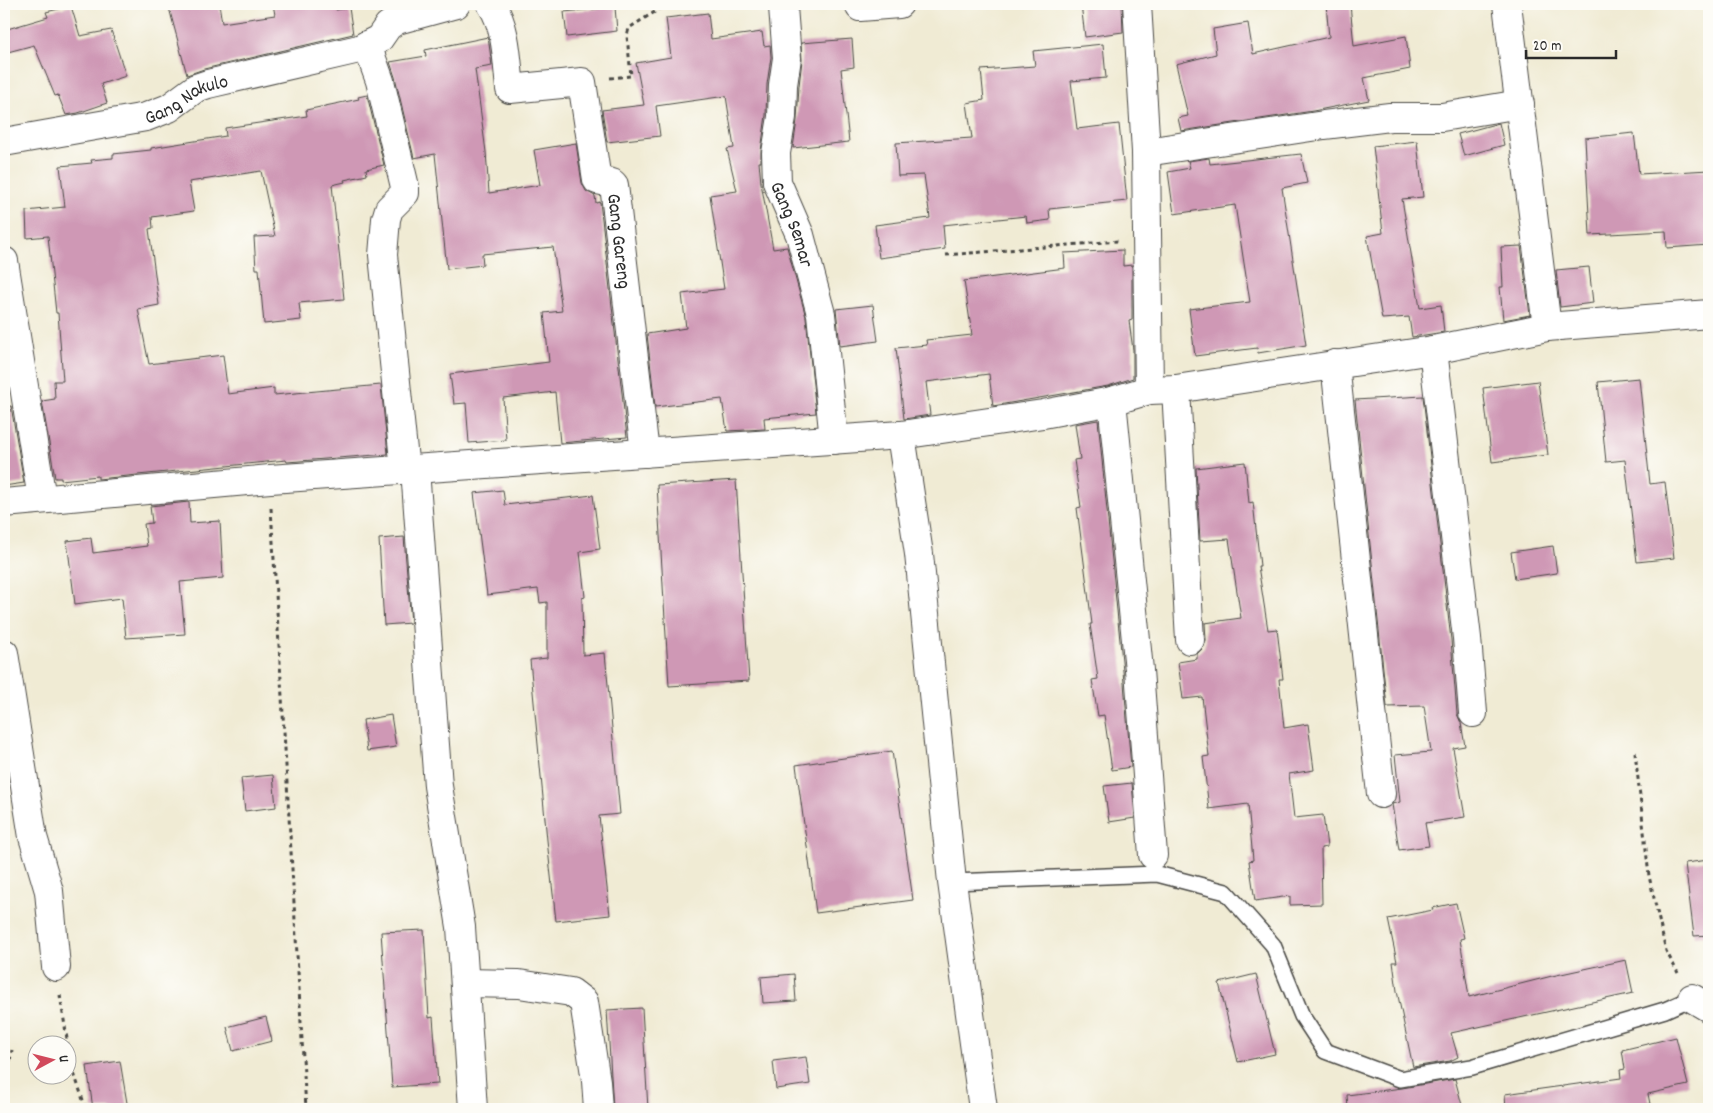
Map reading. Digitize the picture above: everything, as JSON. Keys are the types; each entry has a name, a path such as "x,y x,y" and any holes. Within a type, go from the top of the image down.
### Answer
{"street":[{"path":"456,4 397,20 388,26 379,39 367,45 380,80 405,187 404,193 389,209 386,219 384,255 392,352 410,469 438,786 461,927 473,1109"},
{"path":"492,4 497,12 502,32 510,89 582,82"},
{"path":"860,6 899,4"},
{"path":"1137,4 1146,152 1148,238 1190,640"},
{"path":"1507,4 1548,327"},
{"name":"Gang Semar","path":"783,7 787,58 783,85 782,117 776,153 777,182 800,235 821,314 834,440"},
{"name":"Gang Nakulo","path":"4,142 146,117 169,108 196,88 208,84 338,55 367,45"},
{"name":"Gang Gareng","path":"582,82 597,180 614,185 645,453"},
{"path":"1146,152 1324,125 1390,117 1442,117 1520,104"},
{"path":"4,261 42,499"},
{"path":"4,503 270,479 902,435 1043,414 1163,389 1432,350 1548,327 1709,314"},
{"path":"1432,350 1468,638 1473,713"},
{"path":"1335,364 1381,794"},
{"path":"1112,401 1140,670 1153,855"},
{"path":"902,435 919,554 952,882 983,1109"},
{"path":"4,653 33,837 49,891 56,967"},
{"path":"465,983 519,984 571,992 584,1002 596,1081 598,1109"}],"lane":[{"path":"952,882 1156,874 1226,892 1273,945 1302,1016 1324,1051 1400,1079 1472,1067 1666,1010 1700,1003"}],"path":[{"path":"582,82 630,76 627,36 629,28 661,8 678,4"},
{"path":"946,255 1148,238"},
{"path":"270,479 306,1109"},
{"path":"1635,752 1648,876 1666,951 1700,1003"},
{"path":"56,967 71,1064 86,1109"},
{"path":"4,1092 12,1050"}],"building":[{"path":"168,4 219,4 222,23 275,15 273,4 335,4 336,10 349,8 353,34 204,69 187,75"},
{"path":"1081,4 1122,4 1123,32 1085,37"},
{"path":"1326,4 1350,4 1354,46 1406,36 1410,69 1364,78 1369,100 1313,111 1181,131 1178,118 1188,116 1176,64 1216,54 1213,29 1248,23 1253,54 1329,37"},
{"path":"71,6 80,36 111,30 126,76 101,84 107,103 66,115 58,95 55,96 34,45 4,53 4,30 48,17 46,12"},
{"path":"615,7 617,31 567,37 564,12"},
{"path":"708,13 711,39 762,32 764,46 770,45 771,57 767,84 766,115 761,162 759,162 761,183 773,249 787,247 806,317 816,413 764,418 765,429 727,431 722,399 655,407 647,334 686,328 682,294 724,289 710,195 737,191 727,149 734,148 726,96 656,106 660,136 607,142 602,110 644,105 636,63 671,57 666,18"},
{"path":"488,37 492,66 475,69 486,152 489,193 540,185 534,150 576,143 582,183 586,191 595,196 596,203 600,202 627,437 560,443 555,392 503,398 506,440 469,443 466,403 454,404 450,374 549,362 544,313 562,311 553,247 482,254 483,265 447,269 435,154 414,158 390,62 426,56 425,50"},
{"path":"852,39 854,67 841,69 849,142 793,148 802,60 801,43"},
{"path":"1103,44 1106,78 1071,81 1077,129 1119,124 1127,201 1049,209 1050,220 1027,223 1026,216 943,225 945,249 879,258 875,225 930,218 924,175 898,176 896,143 972,138 967,103 984,100 981,70 1035,66 1033,51"},
{"path":"367,95 384,165 366,169 367,175 344,180 345,182 332,185 344,299 299,303 301,320 264,324 259,269 256,269 254,237 275,236 261,171 189,182 194,211 152,217 153,228 149,229 159,305 138,309 149,364 223,355 228,394 274,388 274,395 381,385 388,454 287,462 286,460 98,479 98,476 61,480 61,478 55,478 42,401 55,399 54,381 63,381 58,313 56,313 48,236 27,238 26,211 65,207 60,166 92,163 91,160 113,158 113,154 151,150 151,148 226,136 225,128 307,116 306,110 359,99 358,97"},
{"path":"1499,123 1504,145 1464,156 1458,134"},
{"path":"1634,133 1639,174 1709,170 1709,245 1667,248 1666,231 1590,235 1585,138"},
{"path":"1417,141 1423,197 1402,199 1420,308 1441,305 1444,332 1412,337 1409,317 1382,319 1367,236 1383,233 1373,146"},
{"path":"1301,154 1307,183 1282,188 1306,345 1258,353 1257,348 1195,356 1189,309 1250,302 1235,205 1174,214 1168,172 1190,168 1188,161 1209,158 1210,164"},
{"path":"1521,246 1530,315 1503,320 1500,287 1503,287 1501,247"},
{"path":"1123,250 1123,266 1132,265 1132,320 1129,321 1133,350 1133,378 1108,386 993,406 989,374 926,382 930,415 904,419 896,348 927,345 926,340 972,335 964,281 1065,268 1064,253"},
{"path":"1589,267 1593,303 1560,307 1556,270"},
{"path":"873,305 878,341 840,346 836,309"},
{"path":"1639,378 1650,484 1665,482 1674,558 1637,562 1625,460 1606,462 1598,382"},
{"path":"1538,381 1548,455 1492,462 1483,388"},
{"path":"1423,396 1451,640 1457,714 1461,723 1465,746 1453,748 1465,817 1425,823 1429,846 1399,850 1392,804 1400,802 1395,755 1431,752 1424,706 1387,707 1355,400"},
{"path":"11,406 24,483 4,486 4,407"},
{"path":"1098,420 1131,767 1112,770 1104,715 1098,716 1092,680 1098,679 1077,508 1081,507 1074,460 1080,459 1075,424"},
{"path":"1245,462 1249,503 1253,502 1260,566 1258,566 1268,630 1277,629 1283,679 1279,679 1284,728 1308,724 1314,770 1289,774 1294,818 1323,815 1327,847 1321,848 1322,904 1290,905 1290,896 1255,901 1249,861 1253,860 1248,804 1209,809 1203,757 1209,756 1202,697 1183,699 1178,662 1197,659 1197,654 1204,647 1206,640 1205,623 1241,618 1229,539 1200,541 1196,468"},
{"path":"736,480 749,681 669,686 657,485"},
{"path":"503,490 505,505 593,495 600,549 580,552 585,597 582,598 583,655 605,653 620,814 599,816 610,915 556,921 530,660 547,658 547,602 540,603 538,589 487,595 474,493"},
{"path":"189,502 190,523 220,521 223,578 180,582 185,634 126,638 122,598 75,604 67,541 91,538 93,553 147,546 144,524 152,523 150,506"},
{"path":"404,537 411,623 384,625 379,539"},
{"path":"1553,546 1557,573 1515,579 1511,552"},
{"path":"391,715 396,747 367,751 363,720"},
{"path":"892,751 913,900 816,913 796,765"},
{"path":"273,775 276,807 245,811 241,778"},
{"path":"1132,783 1135,818 1109,822 1104,786"},
{"path":"1709,860 1709,935 1694,936 1685,863"},
{"path":"1456,903 1464,938 1460,939 1469,997 1626,960 1633,993 1451,1033 1458,1057 1450,1061 1413,1067 1397,991 1393,962 1397,962 1388,919 1433,910 1432,908"},
{"path":"424,930 429,1018 433,1017 438,1084 392,1087 381,932"},
{"path":"794,974 796,1001 763,1003 761,977"},
{"path":"1256,974 1275,1054 1238,1062 1219,983"},
{"path":"642,1008 648,1109 613,1109 607,1010"},
{"path":"266,1017 272,1041 233,1051 227,1027"},
{"path":"1676,1037 1688,1085 1648,1094 1650,1104 1611,1109 1506,1109 1505,1094 1621,1078 1620,1070 1625,1069 1622,1050"},
{"path":"806,1057 810,1084 776,1089 773,1061"},
{"path":"120,1061 128,1109 93,1109 87,1066"},
{"path":"1455,1079 1463,1109 1348,1109 1347,1095"}]}
